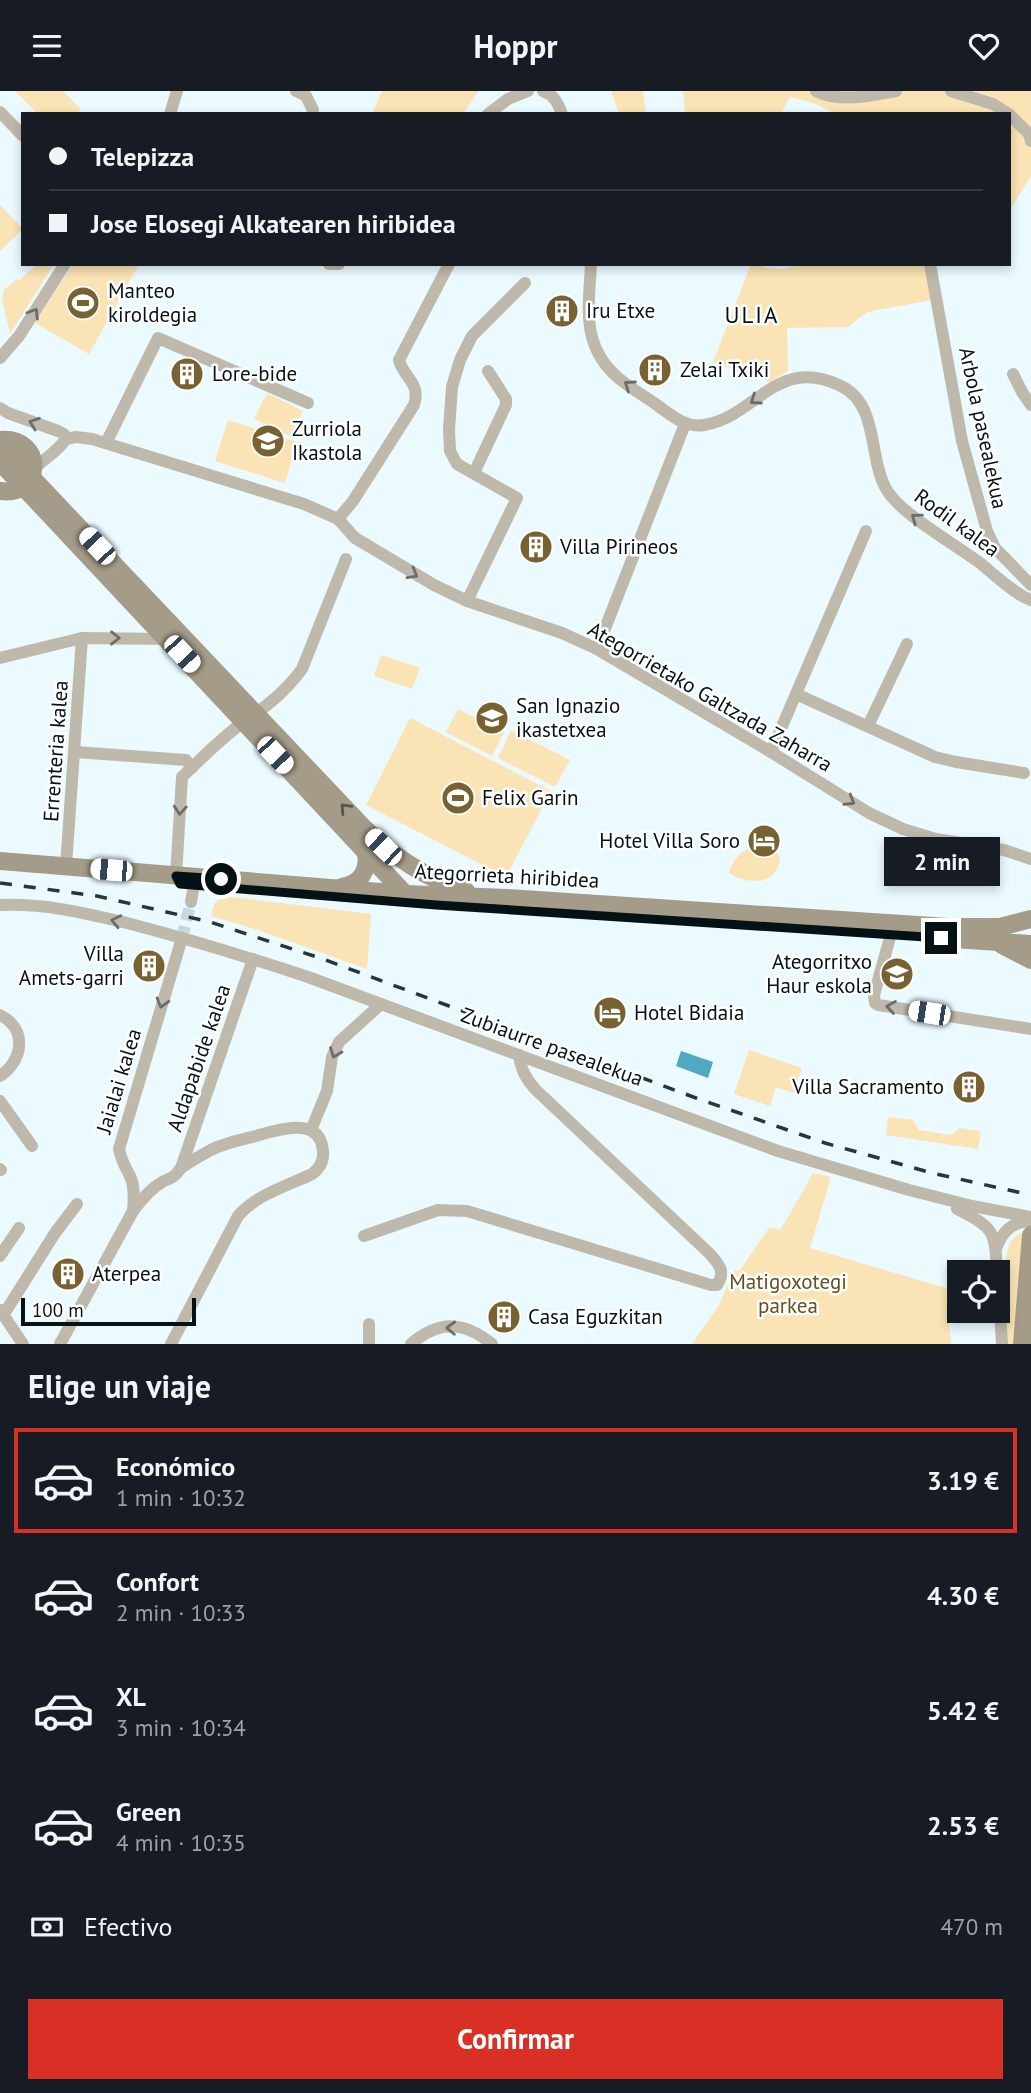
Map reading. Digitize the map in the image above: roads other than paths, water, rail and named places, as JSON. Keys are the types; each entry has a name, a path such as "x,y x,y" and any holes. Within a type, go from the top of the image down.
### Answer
{"main road":[{"path":"0,442 15,440 25,446 32,456 30,478 14,491 1,492"},
{"path":"0,442 167,639 396,857 422,873 454,887 507,898"},
{"path":"0,462 30,478 251,718 410,899"},
{"path":"337,887 348,886 362,876 367,864 366,852"},
{"name":"Ategorrieta hiribidea","path":"0,861 66,866 186,885 337,887 410,899 507,898 971,928 1000,927 1031,919"},
{"name":"Ategorrieta hiribidea","path":"0,869 186,885 1031,944"},
{"path":"996,941 1031,960"},
{"path":"1022,1344 1026,1223"}],"street":[{"path":"171,112 177,91"},
{"path":"296,91 306,96 312,112"},
{"path":"491,112 508,99 528,91"},
{"path":"543,91 556,101 561,112"},
{"path":"816,91 840,99 896,91"},
{"path":"951,91 993,104 1006,112"},
{"path":"0,112 21,134"},
{"path":"1011,116 1029,134 1031,141"},
{"path":"0,358 19,336 64,266"},
{"path":"338,519 353,501 414,405 416,387 399,360 448,266"},
{"path":"591,266 590,334 601,359 615,375 684,424 597,649"},
{"name":"Arbola pasealekua","path":"930,266 962,441 986,531 995,548 1031,586"},
{"path":"467,601 517,498 457,464 450,451 452,387 460,360 472,336 525,283"},
{"path":"106,443 158,338 308,403"},
{"path":"474,473 506,405 503,392 488,371"},
{"path":"1013,374 1031,405"},
{"name":"Rodil kalea","path":"684,424 702,425 717,421 742,408 777,383 788,379 815,378 842,386 860,404 867,416 882,479 891,496 910,515 1031,600"},
{"path":"0,408 64,434 62,444 46,457 30,478"},
{"name":"Ategorrietako Galtzada Zaharra","path":"25,446 38,451 76,437 106,443 304,504 338,519 355,538 414,574 467,601 562,633 597,649 844,798 903,829 936,839 1004,850 1031,859"},
{"path":"771,752 866,531"},
{"path":"186,885 182,777 293,682 302,669 346,559"},
{"path":"0,658 82,638 167,639"},
{"name":"Errenteria kalea","path":"66,866 82,638"},
{"path":"868,726 906,644"},
{"path":"796,694 935,757 1024,773"},
{"path":"76,753 186,760 192,768"},
{"name":"Zubiaurre pasealekua","path":"0,905 68,909 253,959 778,1151 1026,1223"},
{"path":"891,935 874,995 878,1005 1031,1029"},
{"name":"Jaialai kalea","path":"133,1211 134,1196 130,1176 125,1170 119,1149 182,938"},
{"name":"Aldapabide kalea","path":"181,1168 253,959"},
{"path":"171,1344 238,1216 260,1197 313,1174 319,1168 323,1161 323,1151 316,1134 311,1130 327,1091 332,1057 339,1042 381,1004"},
{"path":"0,1015 17,1031 20,1041 11,1069 0,1076"},
{"path":"364,1236 438,1210 467,1211 717,1285 722,1273 710,1254 536,1090 520,1067 519,1055"},
{"path":"0,1101 32,1146"},
{"name":"Aldapabide kalea","path":"133,1211 148,1193 172,1178 181,1168 224,1145 281,1129 300,1127 311,1130"},
{"path":"130,1176 150,1183 164,1181"},
{"name":"Zubiaurre pasealekua","path":"909,1190 957,1209 1026,1223"},
{"path":"23,1344 2,1311 77,1204"},
{"path":"957,1209 987,1227 994,1237 996,1260"},
{"path":"60,1344 133,1211"},
{"path":"996,1249 1004,1232 1012,1225 1026,1223"},
{"path":"0,1256 19,1228"},
{"path":"1001,1323 1002,1344"},
{"path":"369,1324 369,1344"},
{"path":"411,1344 436,1328 452,1325 471,1330 492,1344"}],"water":[{"path":"681,1051 713,1062 708,1078 676,1066"}],"tunnel":[{"path":"182,938 191,902"}],"railway":[{"path":"0,883 97,896 210,922 323,959 696,1098 825,1143 932,1173 1031,1195"}],"place":[{"name":"Manteo kiroldegia","path":"83,303"},
{"name":"Iru Etxe","path":"562,311"},
{"name":"Zelai Txiki","path":"655,370"},
{"name":"Lore-bide","path":"187,374"},
{"name":"Zurriola Ikastola","path":"268,441"},
{"name":"Villa Pirineos","path":"536,547"},
{"name":"San Ignazio ikastetxea","path":"492,718"},
{"name":"Felix Garin","path":"458,798"},
{"name":"Hotel Villa Soro","path":"764,841"},
{"name":"Villa Amets-garri","path":"149,966"},
{"name":"Ategorritxo Haur eskola","path":"897,974"},
{"name":"Hotel Bidaia","path":"610,1013"},
{"name":"Villa Sacramento","path":"969,1087"},
{"name":"Aterpea","path":"68,1274"},
{"name":"Casa Eguzkitan","path":"504,1317"}],"district":[{"name":"ULIA","path":"752,315"}],"park label":[{"name":"Matigoxotegi parkea","path":"788,1294"}]}
